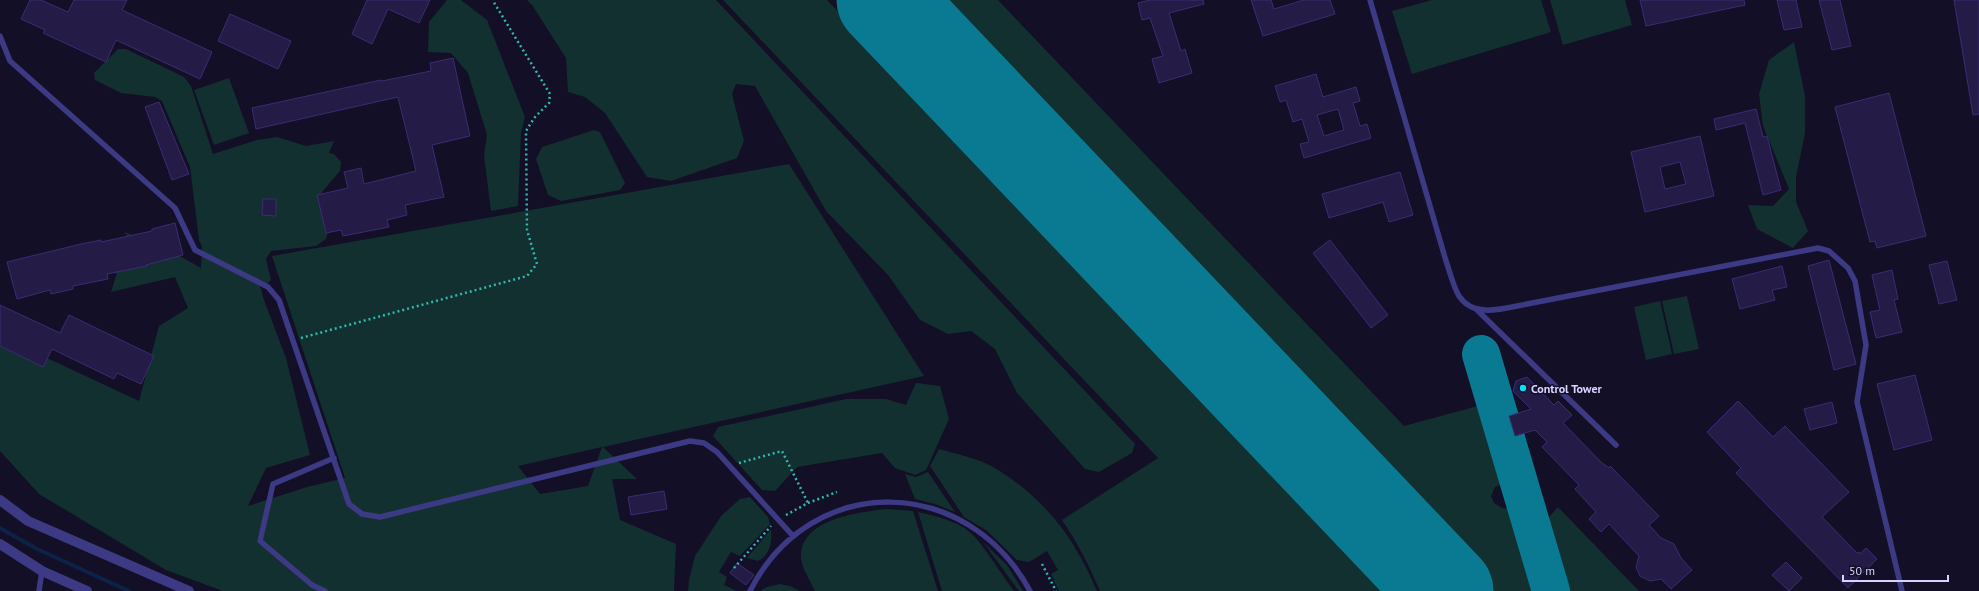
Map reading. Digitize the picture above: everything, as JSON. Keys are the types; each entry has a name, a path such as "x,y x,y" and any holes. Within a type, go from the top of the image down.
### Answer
{"street":[{"path":"0,500 28,521 190,591"},
{"path":"0,544 42,571 87,591"}],"lane":[{"path":"1370,0 1446,261 1458,295 1467,305 1477,310 1616,445"},
{"path":"0,36 10,61 175,208 195,250 268,287 279,300 349,504 362,514 380,517 690,441 704,443 717,452 793,536"},
{"path":"1477,310 1492,310 1527,304 1818,248 1829,251 1848,268 1855,281 1866,345 1857,402 1902,591"},
{"path":"325,591 312,585 260,541 274,484 334,458"},
{"path":"750,591 767,562 793,536 825,516 848,508 879,502 916,504 952,515 984,534 1010,560 1030,591"},
{"path":"39,591 42,571"}],"path":[{"path":"293,340 527,276 537,264 527,230 526,131 534,118 549,103 550,94 493,1"},
{"path":"729,465 782,451 808,503"},
{"path":"1042,564 1056,591"}],"green space":[{"path":"447,0 461,0 487,20 525,117 521,133 518,206 491,211 484,155 487,135 468,73 451,53 428,52 429,22"},
{"path":"527,0 716,0 1135,444 1132,453 1099,472 1085,469 1017,393 995,349 971,331 948,334 920,320 888,275 826,211 755,86 736,84 732,94 744,141 737,158 671,181 647,177 605,113 585,97 568,92 566,58 532,5"},
{"path":"723,0 827,0 1389,591 1100,591 1083,555 1062,520 1158,458"},
{"path":"931,0 998,0 1404,426 1485,404 1510,480 1495,487 1491,496 1494,503 1502,508 1518,510 1543,591 1493,591"},
{"path":"1432,0 1541,0 1551,32 1412,74 1392,11"},
{"path":"1550,0 1625,0 1632,25 1563,45"},
{"path":"1794,42 1805,96 1805,133 1796,177 1796,202 1808,231 1793,248 1757,229 1748,205 1773,206 1789,189 1763,126 1759,94 1769,60"},
{"path":"118,49 126,49 184,77 191,86 213,154 257,140 277,137 306,146 334,141 329,153 334,154 341,162 340,171 322,192 320,198 328,231 326,239 316,246 271,251 266,259 271,280 267,284 258,279 264,300 286,358 310,455 266,468 248,506 307,487 345,478 272,256 789,164 924,376 603,447 637,479 612,479 620,520 676,544 674,591 223,591 166,570 39,494 0,451 0,336 139,401 159,326 188,308 175,277 111,292 118,269 137,262 125,232 169,250 201,268 202,247 199,240 190,167 162,101 155,97 121,93 95,80 94,73","holes":["602,447 588,486 540,494 518,466"]},
{"path":"229,78 249,133 214,145 194,90"},
{"path":"594,130 600,132 625,183 620,190 561,201 548,195 536,159 542,147"},
{"path":"1687,296 1699,349 1674,354 1662,301"},
{"path":"1660,301 1672,354 1646,360 1634,307"},
{"path":"916,383 940,386 949,419 926,470 915,475 895,468 882,453 797,467 775,491 762,490 713,436 718,427 846,399 886,399 906,405"},
{"path":"939,449 987,464 1028,492 1056,520 1068,536 1088,571 1097,591 1059,591 1051,574 1058,570 1047,551 1029,562 1017,560 986,530 964,517 930,466"},
{"path":"928,472 955,512 935,504 915,499 905,474 916,477"},
{"path":"750,497 768,517 770,524 740,556 731,552 719,572 727,577 724,585 737,591 688,591 695,556 721,516 740,499"},
{"path":"1558,507 1639,591 1561,591 1541,526"},
{"path":"887,509 913,511 938,591 815,591 801,559 804,542 812,532 835,519 863,512"},
{"path":"918,512 954,522 967,529 983,546 1014,591 942,591"},
{"path":"771,529 771,543 766,555 758,561 747,558"},
{"path":"983,542 1007,565 1023,591 1019,591"},
{"path":"780,584 790,586 800,591 760,591 767,587"}],"building":[{"path":"30,0 41,0 68,12 74,0 127,0 122,10 212,52 200,79 116,40 106,62 43,33 45,30 21,19"},
{"path":"367,0 430,0 419,23 388,9 372,44 352,34"},
{"path":"1150,0 1203,0 1204,4 1169,13 1181,51 1185,49 1192,73 1159,83 1152,59 1163,56 1150,18 1142,20 1138,3"},
{"path":"1251,0 1271,0 1274,9 1304,0 1330,0 1335,14 1263,36"},
{"path":"1640,0 1744,0 1745,5 1646,26"},
{"path":"1777,0 1796,0 1802,27 1784,30"},
{"path":"1819,0 1840,0 1851,46 1832,50"},
{"path":"1954,0 1979,0 1979,114 1973,115"},
{"path":"230,14 291,41 278,69 218,41"},
{"path":"453,58 470,136 432,145 444,197 405,205 407,215 387,220 389,227 343,236 341,230 326,233 317,195 348,188 344,172 361,168 364,184 416,171 398,97 256,129 252,108 381,80 431,71 430,63"},
{"path":"1316,74 1323,97 1356,87 1360,101 1353,103 1360,126 1367,124 1371,138 1304,158 1300,144 1309,142 1302,119 1293,122 1286,100 1280,102 1275,86","holes":["1338,109 1344,130 1324,136 1317,115"]},
{"path":"1889,93 1926,236 1877,248 1875,241 1870,242 1835,107"},
{"path":"159,102 189,174 172,180 145,107"},
{"path":"1756,109 1763,137 1767,136 1781,190 1763,195 1745,123 1716,130 1714,119"},
{"path":"1700,136 1714,196 1645,212 1631,152","holes":["1680,162 1686,184 1665,189 1660,167"]},
{"path":"1400,172 1413,215 1389,222 1383,202 1329,218 1322,194"},
{"path":"263,199 276,199 276,216 262,215"},
{"path":"175,223 183,255 146,265 147,266 107,274 108,279 73,286 73,289 51,294 50,290 17,299 7,262 81,244 101,240 101,242 152,231 152,229"},
{"path":"1330,240 1388,315 1371,328 1313,253"},
{"path":"1829,260 1856,364 1834,370 1808,266"},
{"path":"1947,261 1957,300 1939,304 1929,265"},
{"path":"1782,266 1787,287 1772,290 1775,300 1740,309 1732,279"},
{"path":"1892,270 1898,299 1894,300 1902,332 1876,338 1870,312 1880,310 1872,275"},
{"path":"0,305 60,333 69,315 154,356 141,384 117,373 114,379 52,349 43,367 0,346"},
{"path":"1915,375 1932,440 1894,450 1877,384"},
{"path":"1527,377 1554,405 1558,401 1572,415 1563,423 1602,463 1609,468 1610,466 1659,516 1649,525 1661,538 1674,544 1681,558 1692,570 1671,589 1661,579 1650,581 1640,576 1636,567 1639,556 1609,524 1601,532 1589,519 1596,512 1575,489 1579,485 1542,447 1547,442 1535,430 1515,436 1509,416 1531,409 1513,391 1516,381"},
{"path":"1738,401 1773,437 1785,426 1849,492 1822,517 1857,553 1859,552 1860,554 1866,548 1877,559 1848,588 1736,473 1741,468 1707,432"},
{"path":"1832,402 1837,423 1810,430 1804,409"},
{"path":"664,491 667,509 631,515 628,497"},
{"path":"1786,562 1802,578 1789,591 1772,575"},
{"path":"737,563 754,575 746,585 730,573"}],"waterway":[{"path":"0,528 37,549 129,591"}],"taxiway":[{"path":"1481,354 1551,591"}],"runway":[{"path":"884,0 1446,591"}],"place":[{"name":"Control Tower","path":"1523,388"}]}
